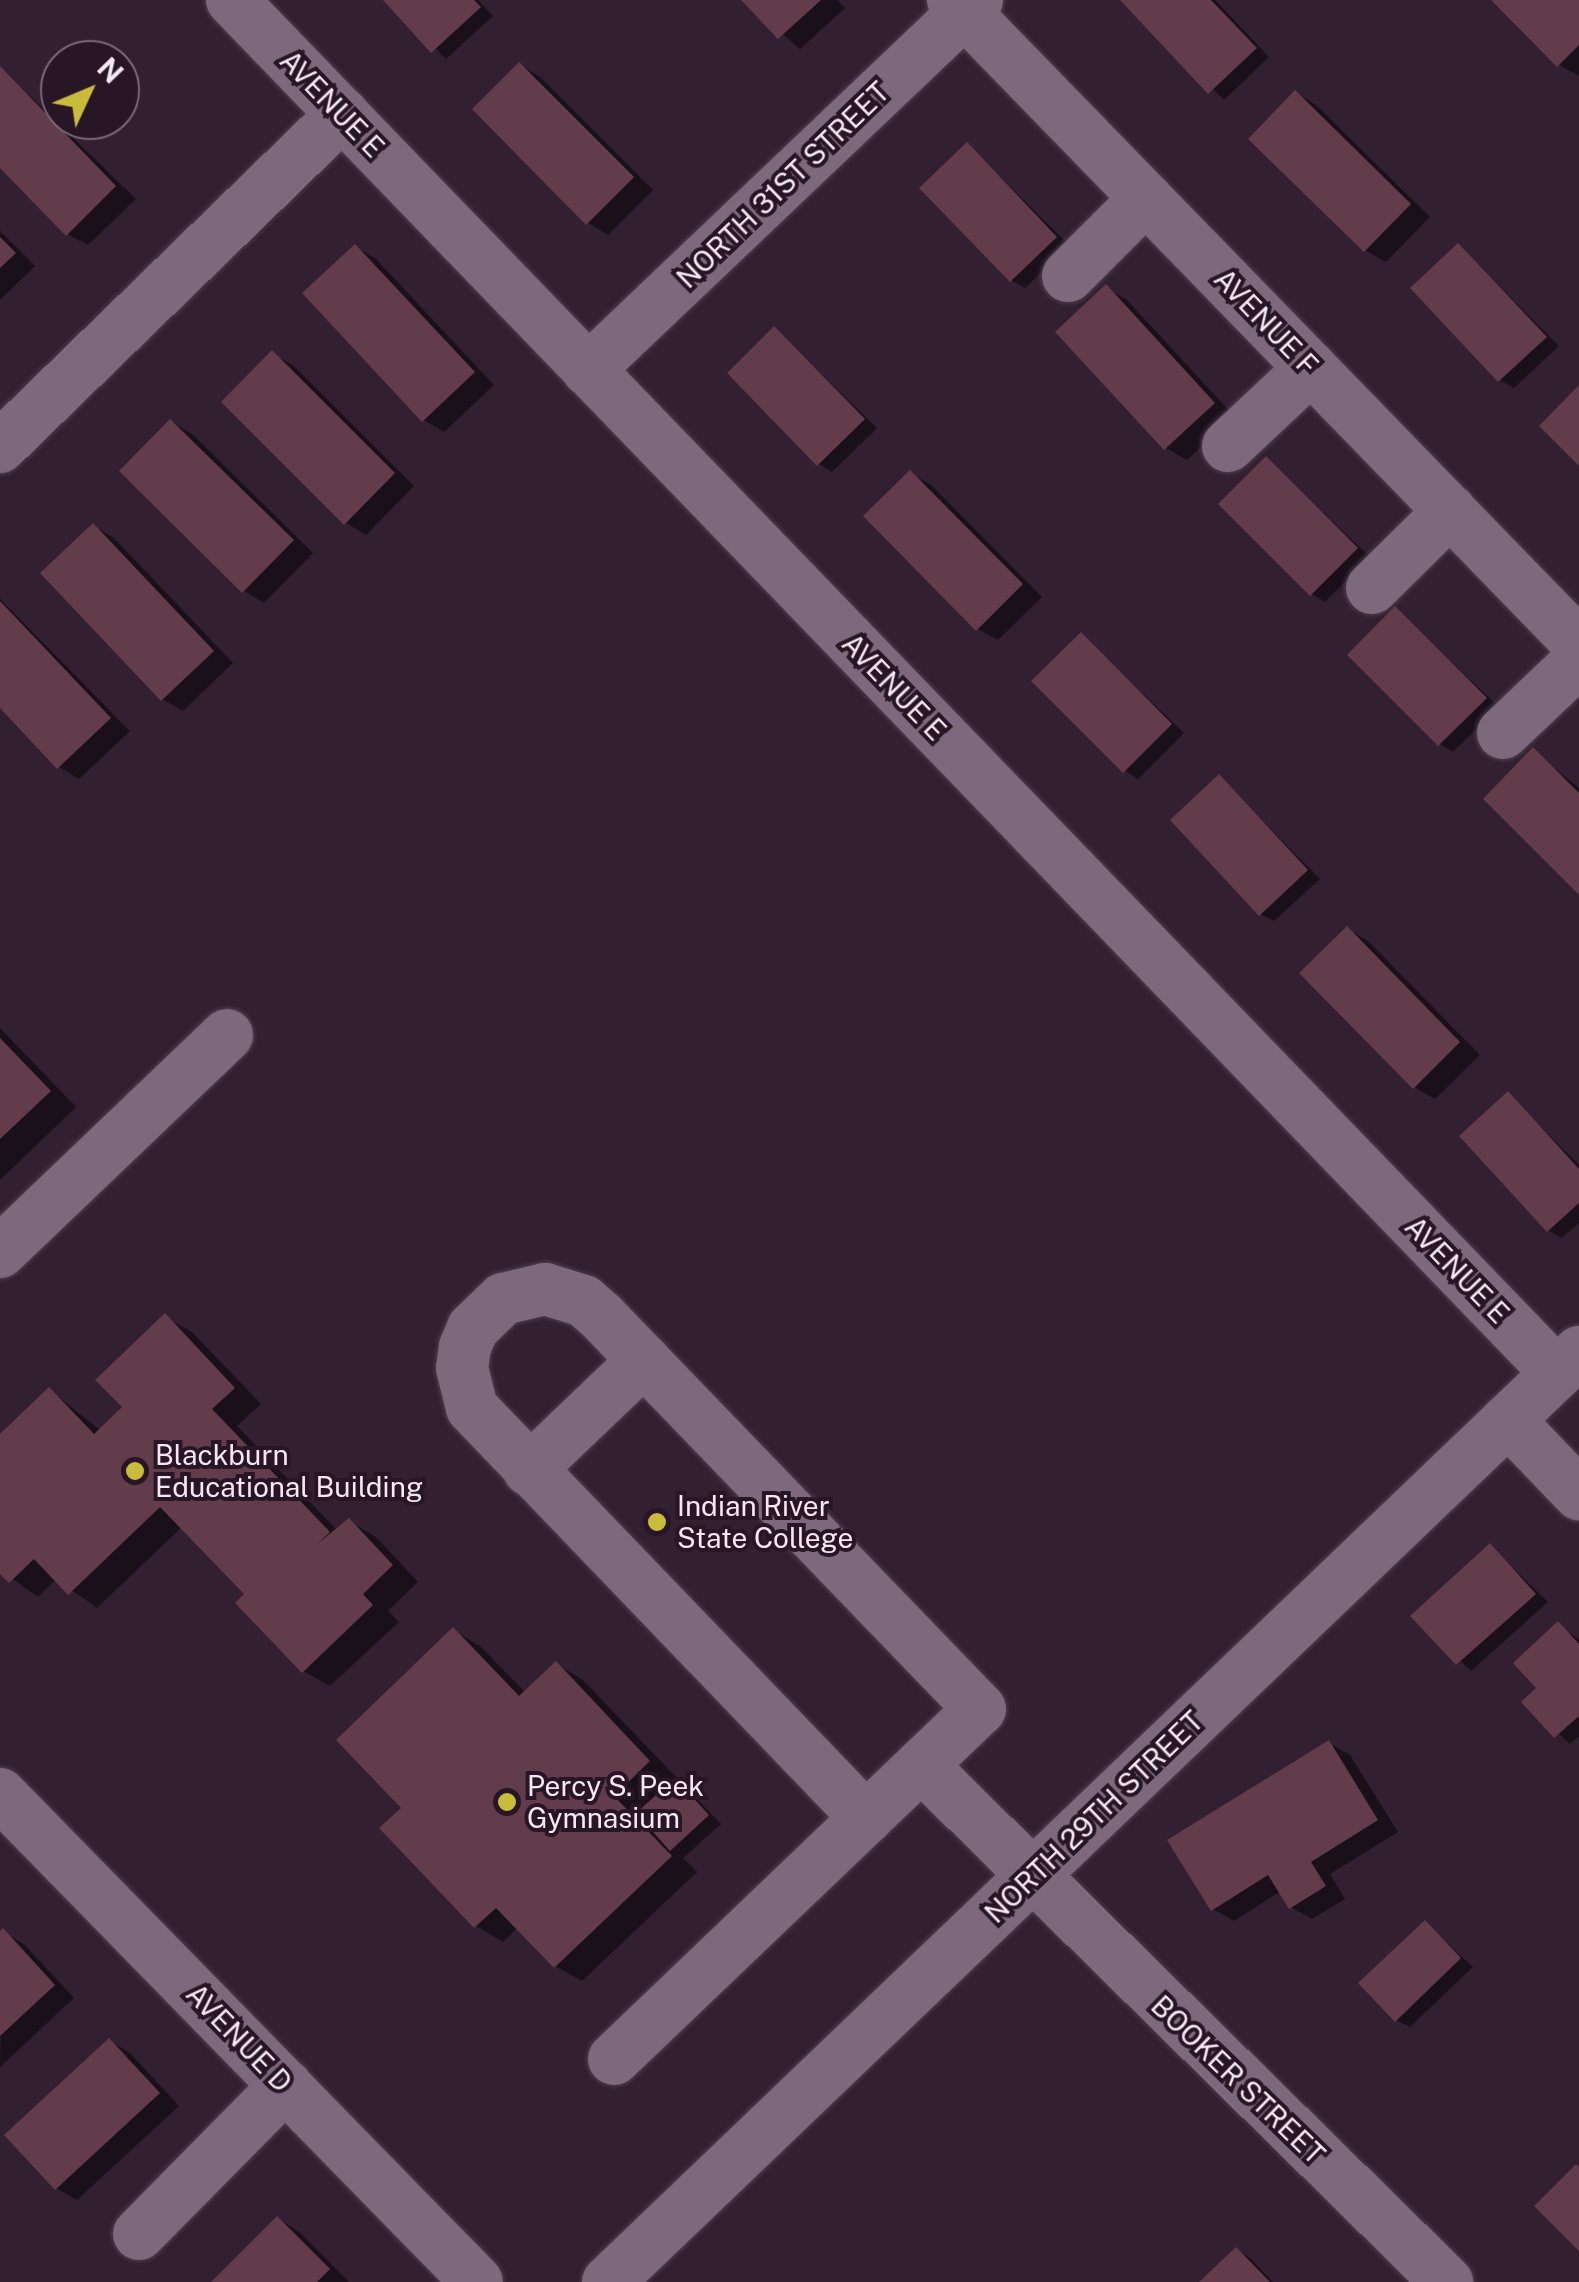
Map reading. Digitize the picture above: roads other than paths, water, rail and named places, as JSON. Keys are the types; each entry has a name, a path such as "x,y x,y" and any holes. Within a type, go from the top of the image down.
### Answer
{"street":[{"name":"AVENUE E","path":"232,0 588,370 1568,1363"},
{"name":"AVENUE F","path":"965,4 1146,198 1579,644"},
{"name":"NORTH 31ST STREET","path":"588,370 965,4"},
{"path":"0,446 342,114"},
{"path":"1068,276 1146,198"},
{"path":"1228,446 1311,368"},
{"path":"1372,588 1450,511"},
{"path":"1503,733 1579,661"},
{"path":"0,1252 227,1035"},
{"path":"614,2059 980,1709 601,1316 565,1292 523,1291 486,1312 465,1347 464,1389 485,1425 866,1818"},
{"path":"528,1470 644,1360"},
{"name":"NORTH 29TH STREET","path":"608,2282 1568,1363"},
{"path":"1508,1420 1579,1494"},
{"name":"BOOKER STREET","path":"921,1766 1030,1879 1447,2282"},
{"name":"AVENUE D","path":"0,1794 478,2282"},
{"path":"138,2234 286,2085"}],"place":[{"name":"Blackburn Educational Building","path":"135,1471"},
{"name":"Indian River State College","path":"657,1522"},
{"name":"Percy S. Peek Gymnasium","path":"507,1802"}]}
